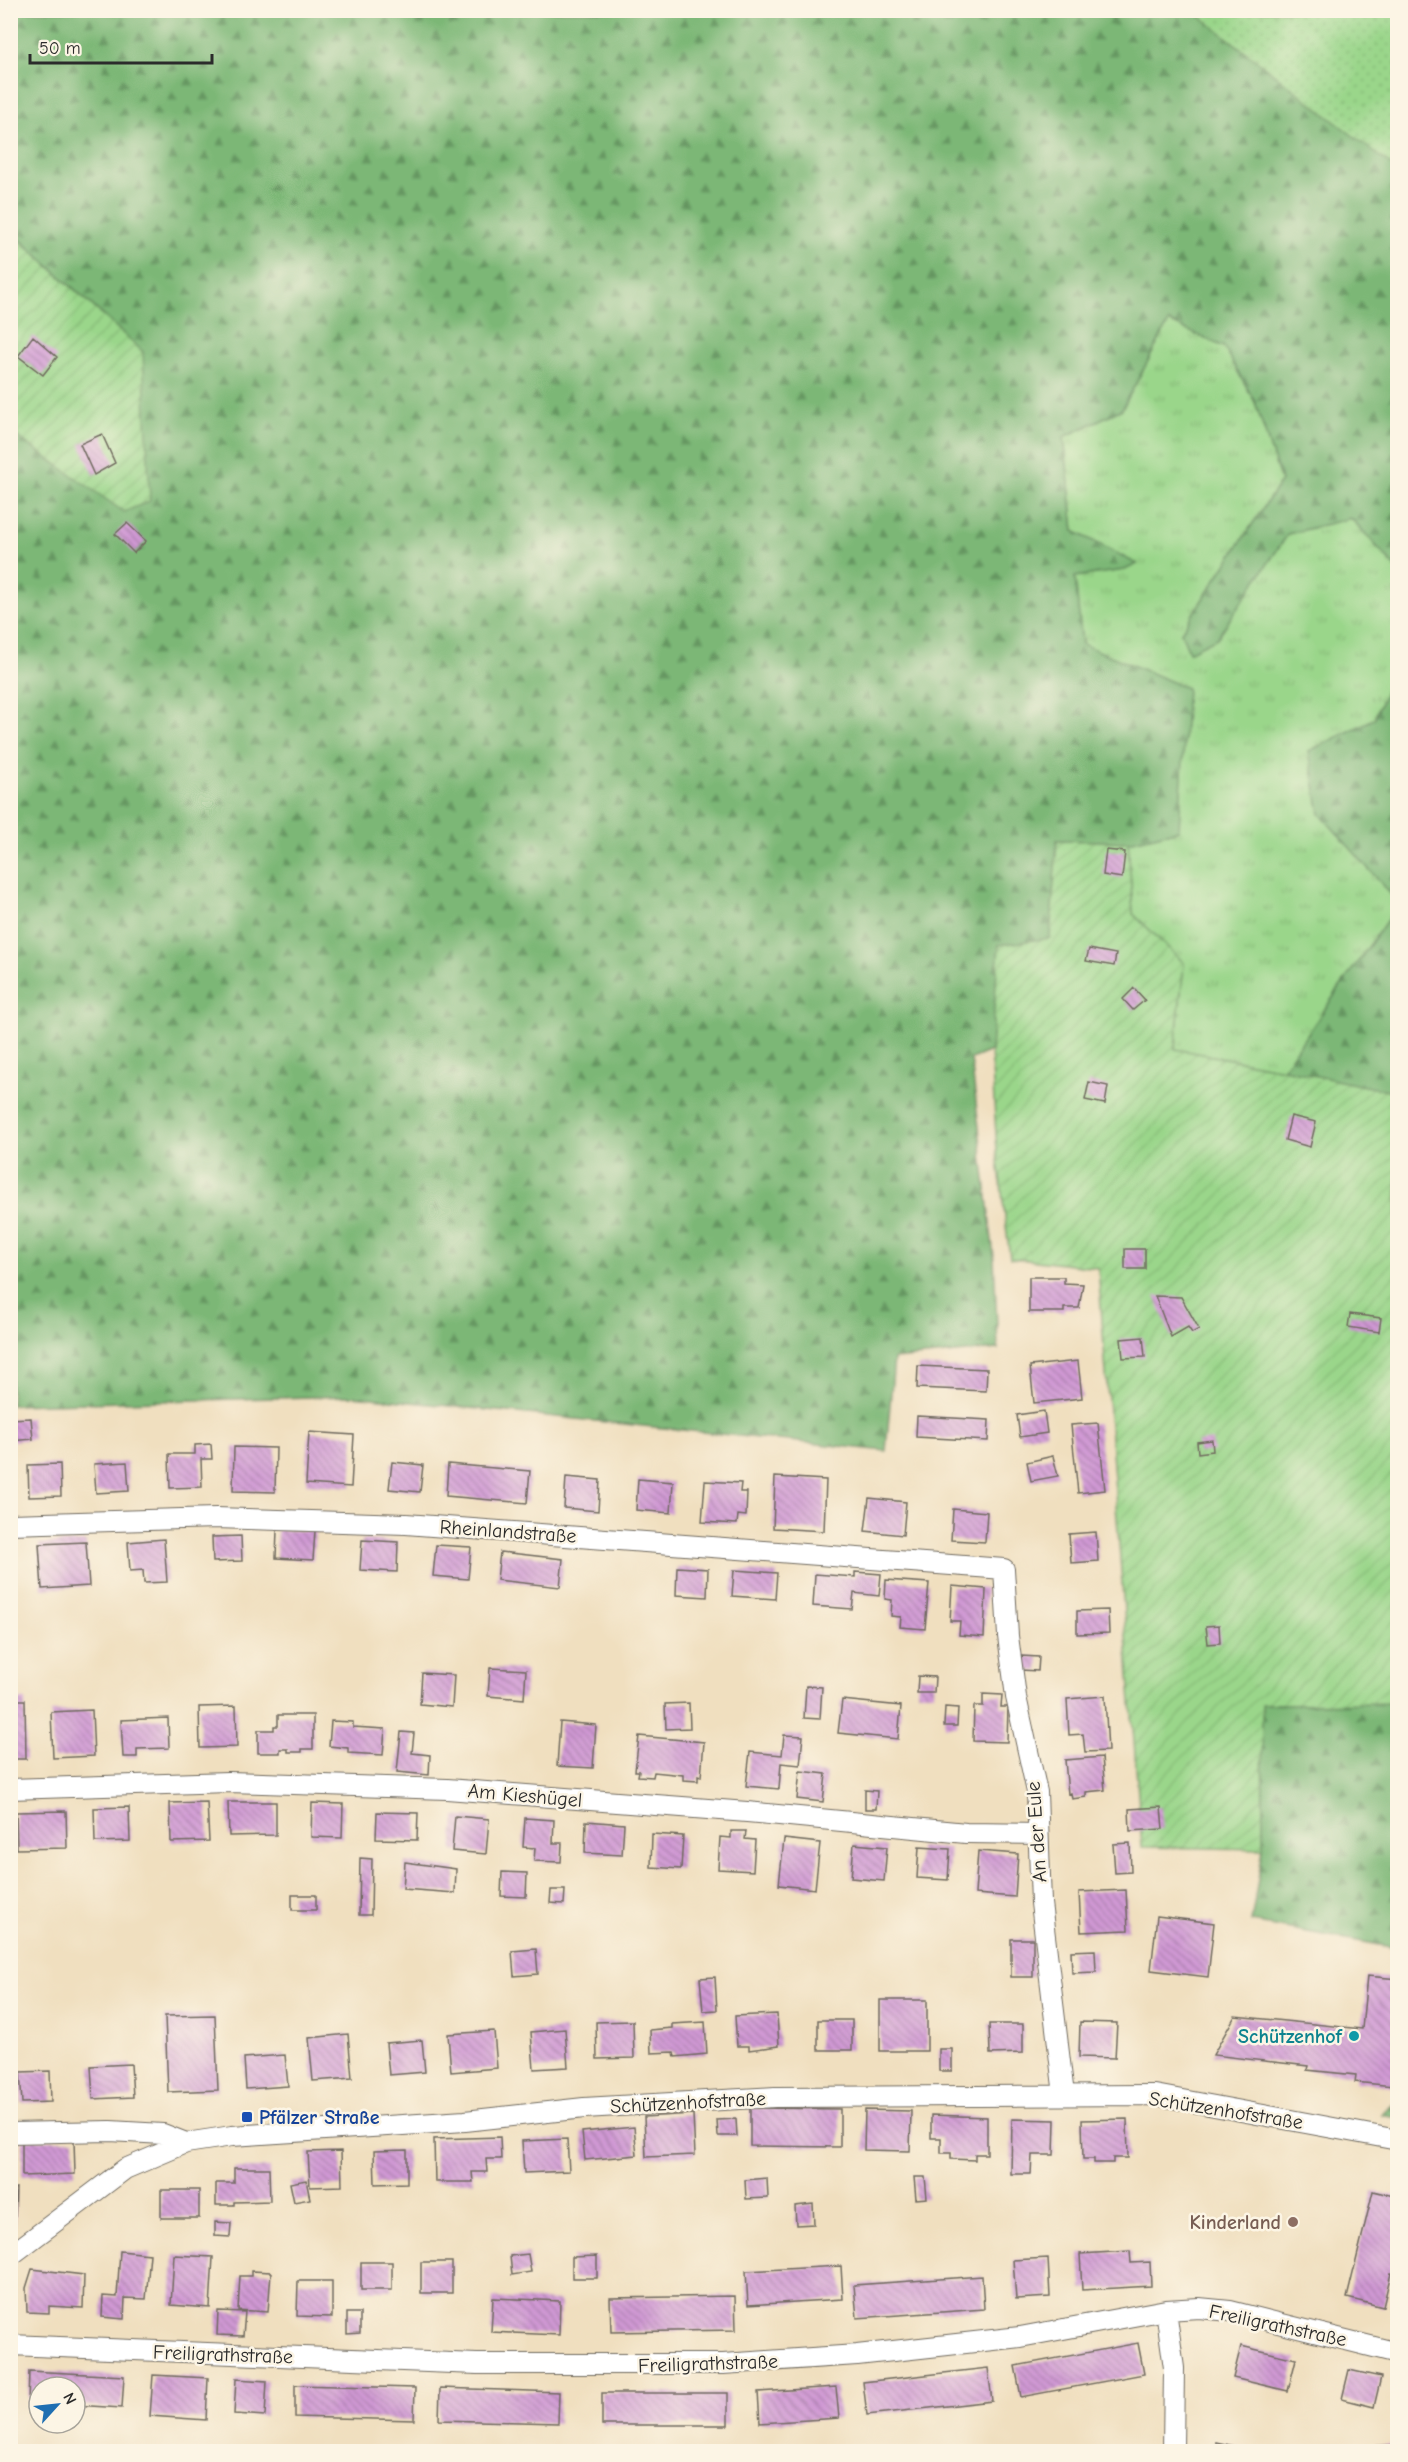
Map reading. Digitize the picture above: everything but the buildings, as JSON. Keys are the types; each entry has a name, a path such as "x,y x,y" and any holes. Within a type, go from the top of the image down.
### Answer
{"street":[{"name":"Rheinlandstraße","path":"10,1524 216,1518 406,1524 1004,1569"},
{"name":"An der Eule","path":"1004,1569 1008,1636 1016,1697 1036,1792 1041,1903 1064,2095"},
{"name":"Am Kieshügel","path":"10,1789 228,1782 435,1788 747,1812 966,1833 1038,1834"},
{"name":"Schützenhofstraße","path":"10,2256 125,2169 186,2143 232,2136 465,2121 584,2108 775,2097 1155,2095 1398,2140"},
{"path":"10,2133 110,2131 164,2134 186,2143"},
{"name":"Freiligrathstraße","path":"10,2344 477,2364 723,2364 857,2355 1020,2337 1166,2310 1199,2308 1230,2311 1398,2353"},
{"path":"1166,2310 1174,2368 1173,2451"}],"green space":[{"path":"11,11 1397,11 1397,569 1351,518 1288,534 1217,638 1189,652 1181,632 1281,481 1255,402 1224,347 1169,322 1122,409 1064,437 1074,531 1137,564 1125,570 1075,577 1082,644 1187,688 1179,830 1128,842 1057,840 1050,939 999,945 991,1051 971,1059 994,1257 998,1349 894,1359 886,1451 352,1396 11,1405 10,432 124,511 143,352 11,231"},
{"path":"1193,11 1397,11 1397,170"},
{"path":"10,231 143,352 150,501 124,512 11,432"},
{"path":"1169,322 1224,347 1255,402 1281,481 1181,632 1217,638 1288,534 1351,518 1397,569 1397,664 1374,719 1309,751 1397,901 1397,906 1283,1069 1175,1049 1184,963 1133,914 1128,842 1179,830 1082,644 1074,576 1124,570 1074,531 1064,437 1122,409"},
{"path":"1397,664 1397,901 1320,814 1309,751 1374,719"},
{"path":"1057,840 1128,842 1133,914 1184,963 1175,1049 1397,1093 1397,1703 1262,1704 1263,1849 1142,1847 1098,1268 1010,1258 997,1152 991,1051 999,945 1050,938"},
{"path":"1397,906 1397,1093 1283,1069"},
{"path":"1397,1703 1397,1948 1251,1922 1263,1849 1262,1704"},
{"path":"1397,2100 1397,2117 1381,2114"}],"place":[{"name":"Schützenhof","path":"1354,2036"},
{"name":"Pfälzer Straße","path":"247,2117"},
{"name":"Kinderland","path":"1293,2222"}]}
